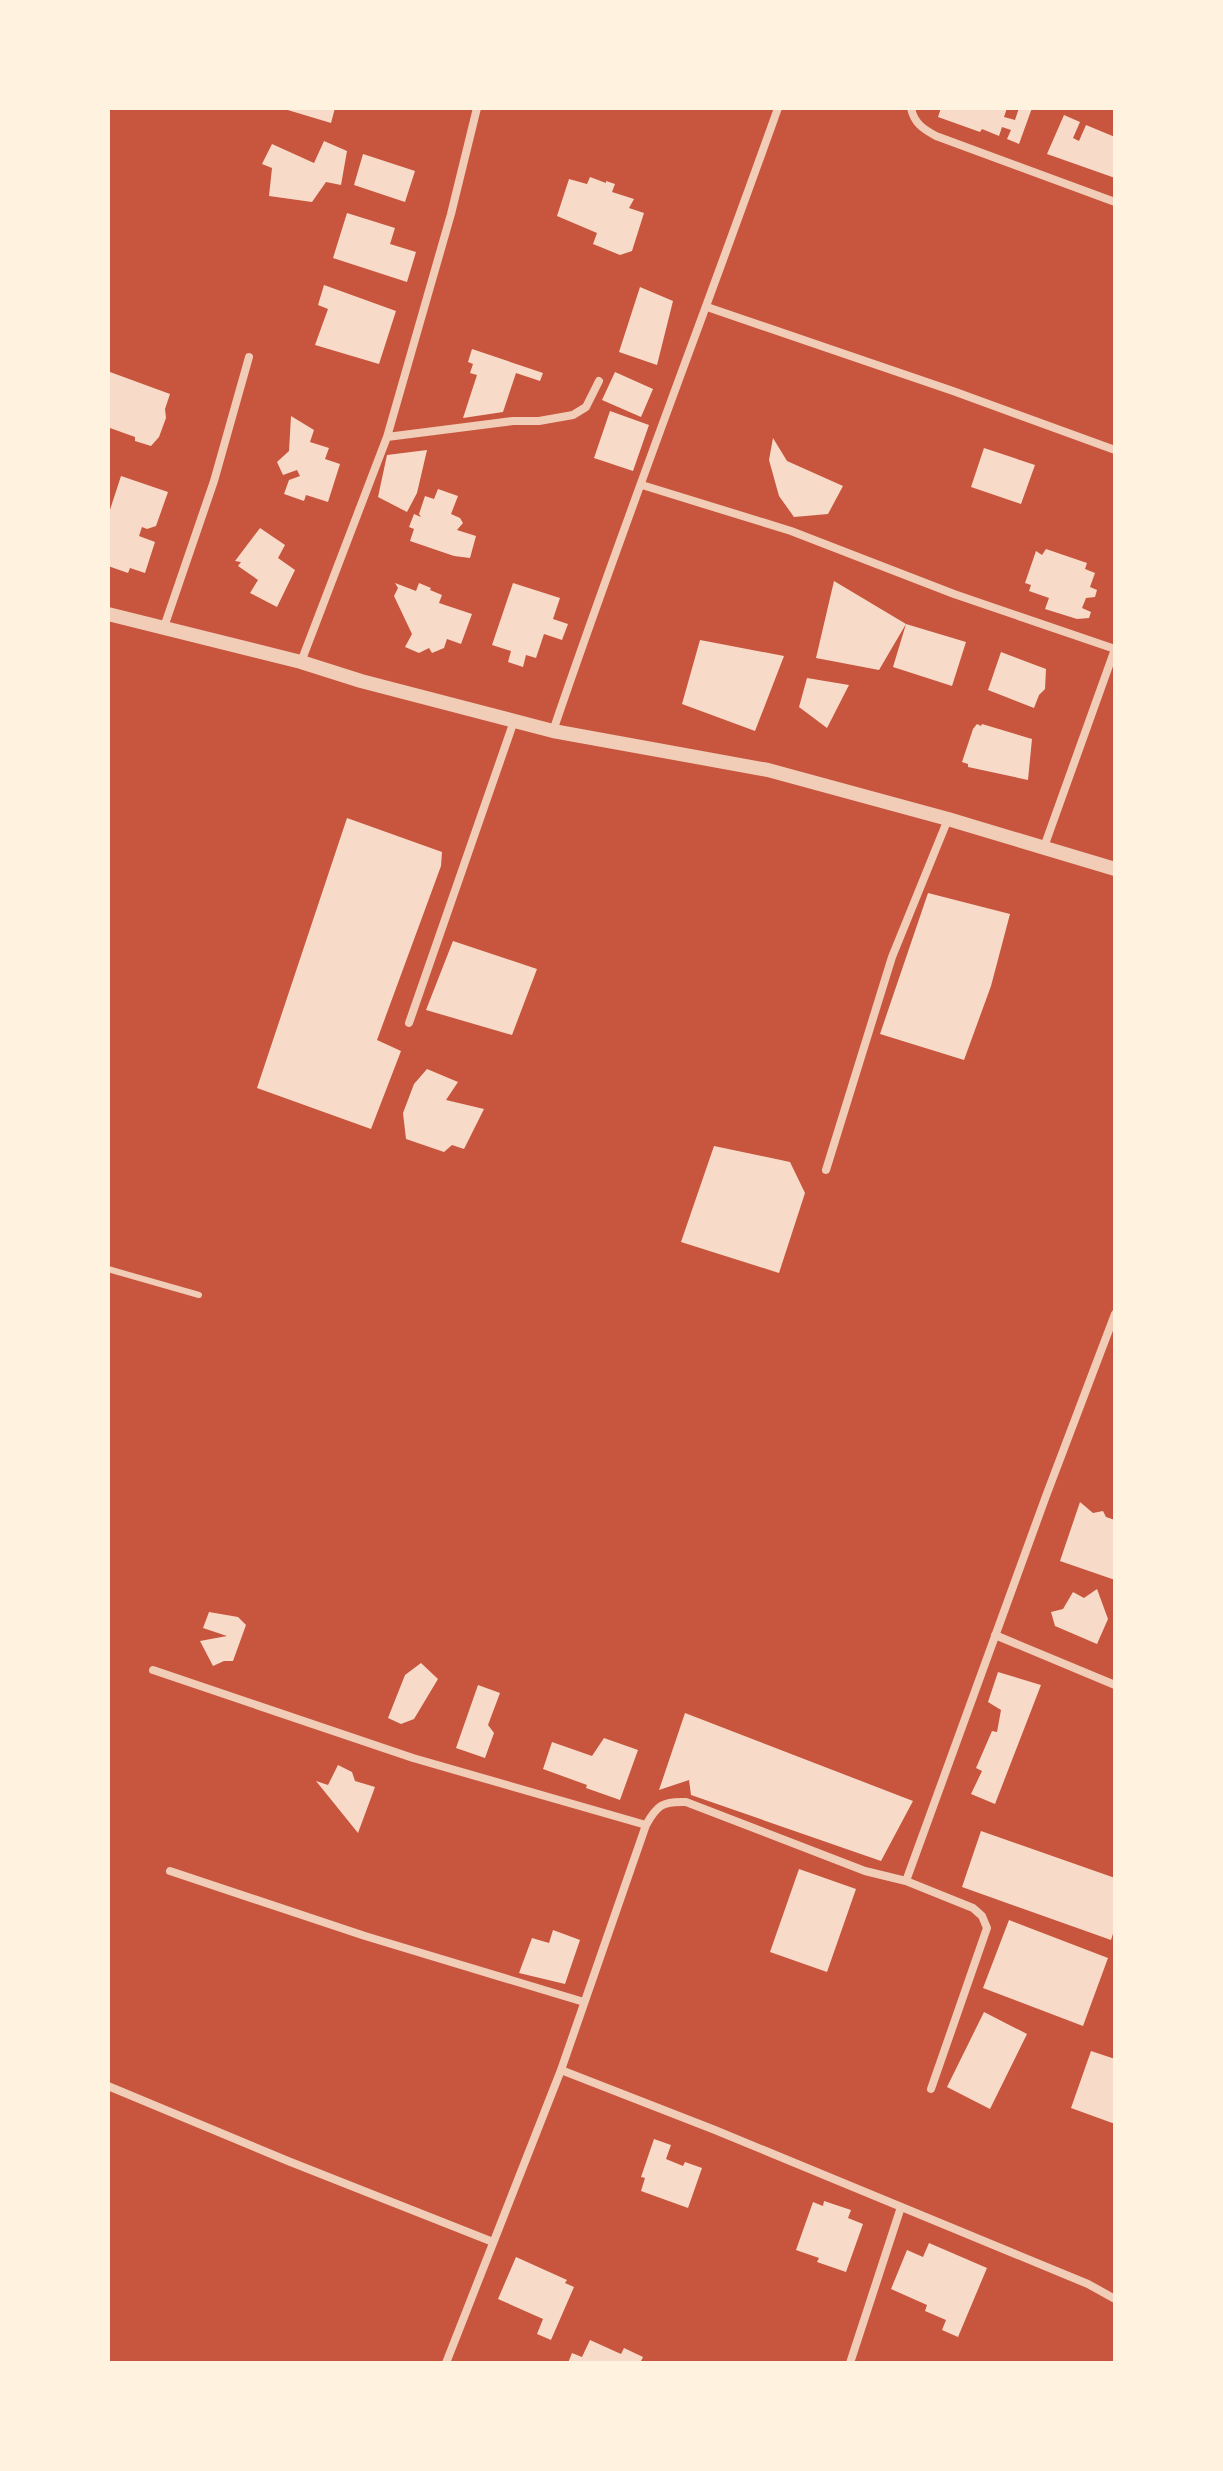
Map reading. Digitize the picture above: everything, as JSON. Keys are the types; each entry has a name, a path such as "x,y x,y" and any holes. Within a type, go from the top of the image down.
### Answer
{"street":[{"path":"301,662 387,437 451,214 477,108"},
{"path":"553,731 600,592 642,485 778,108"},
{"path":"911,108 913,118 921,127 936,136 1115,202"},
{"path":"707,307 1115,450"},
{"path":"164,627 214,481 249,357"},
{"path":"387,437 573,415 586,407 599,381"},
{"path":"642,485 791,531 954,594 1115,649 1044,847"},
{"path":"108,614 301,662 361,681 553,731 768,770 1115,869"},
{"path":"409,1023 514,721"},
{"path":"826,1170 892,957 948,819"},
{"path":"906,1881 1115,1314"},
{"path":"995,1635 1115,1685"},
{"path":"153,1670 413,1758 646,1825"},
{"path":"446,2363 561,2070 646,1825 661,1804 686,1802 865,1871 906,1881 973,1908 982,1916 987,1928 931,2089"},
{"path":"170,1871 365,1936 584,2002"},
{"path":"561,2070 1088,2284 1115,2299"},
{"path":"108,2086 493,2242"},
{"path":"850,2363 901,2207"}],"lane":[{"path":"108,1269 199,1295"}],"building":[{"path":"281,108 335,108 331,123"},
{"path":"941,108 1007,108 1004,117 1015,120 1019,108 1032,108 1019,144 1007,139 1011,130 1002,127 999,136 938,117"},
{"path":"1064,115 1080,122 1073,138 1079,141 1086,125 1115,137 1115,178 1047,154"},
{"path":"324,141 347,151 341,185 326,182 312,202 269,196 272,168 262,164 272,144 314,163"},
{"path":"363,154 415,171 405,202 354,185"},
{"path":"590,177 615,184 612,192 634,199 629,208 644,213 632,251 620,255 593,244 597,233 557,216 569,179 587,184"},
{"path":"347,213 395,228 390,244 416,252 407,282 333,258"},
{"path":"324,285 396,311 379,364 315,345 328,309 318,305"},
{"path":"640,287 673,301 657,365 619,352"},
{"path":"472,349 543,373 540,381 516,373 503,412 463,418 477,375 470,373 473,364 468,362"},
{"path":"110,372 170,394 165,409 166,418 159,437 151,446 110,428 108,433"},
{"path":"615,372 653,389 641,417 602,400"},
{"path":"610,411 649,425 633,471 594,458"},
{"path":"291,416 314,430 310,442 329,448 325,459 340,464 328,502 306,495 304,501 284,494 289,480 300,476 297,470 283,475 277,462 289,451"},
{"path":"773,438 787,461 843,486 828,514 794,517 779,496 769,460"},
{"path":"984,448 1035,465 1021,504 971,487"},
{"path":"427,450 417,493 407,512 378,497 387,455"},
{"path":"121,476 168,492 156,526 142,527 139,536 155,542 145,573 130,568 128,573 108,566 108,516"},
{"path":"438,489 458,496 451,514 463,523 457,530 476,536 470,558 454,556 410,541 414,529 409,527 414,514 421,517 419,514 425,496 434,499"},
{"path":"260,528 285,545 278,558 295,570 277,607 250,593 258,580 238,566 241,562 235,561"},
{"path":"1046,549 1087,563 1085,569 1095,573 1090,587 1097,590 1095,597 1086,598 1082,608 1091,612 1089,618 1077,619 1045,609 1049,598 1029,591 1031,585 1025,583 1036,551 1042,555"},
{"path":"834,581 906,624 879,670 816,658"},
{"path":"395,583 416,591 419,583 442,595 439,603 472,614 461,644 447,639 444,648 432,653 429,648 419,653 405,647 412,634 394,596 398,588"},
{"path":"513,583 560,598 553,619 568,624 562,640 544,634 536,658 526,655 523,667 508,662 511,651 492,645"},
{"path":"906,624 966,642 952,686 893,667"},
{"path":"700,640 784,656 755,731 682,704"},
{"path":"1001,652 1046,669 1045,689 1034,708 988,690"},
{"path":"807,678 849,685 827,728 799,707"},
{"path":"977,724 1032,739 1028,780 968,767 962,762"},
{"path":"347,818 442,852 441,866 377,1040 401,1051 371,1129 257,1088"},
{"path":"928,893 1010,914 991,986 964,1060 880,1034"},
{"path":"453,941 537,969 512,1035 426,1010"},
{"path":"427,1069 458,1082 446,1100 484,1109 464,1149 452,1145 444,1152 406,1139 403,1113 414,1084"},
{"path":"714,1146 790,1162 805,1193 779,1273 681,1242"},
{"path":"1080,1502 1093,1513 1103,1511 1106,1517 1115,1520 1115,1580 1060,1561"},
{"path":"1097,1589 1108,1619 1097,1644 1055,1626 1051,1612 1063,1609 1073,1592 1084,1598"},
{"path":"209,1612 238,1617 246,1625 233,1661 213,1666 200,1641 227,1636 203,1628"},
{"path":"421,1663 438,1679 414,1719 401,1724 388,1718 405,1675"},
{"path":"998,1672 1041,1685 995,1804 971,1794 982,1771 976,1768 992,1731 997,1732 1001,1710 988,1702"},
{"path":"478,1685 500,1693 488,1725 494,1733 485,1758 456,1748"},
{"path":"685,1713 913,1801 881,1861 691,1795 689,1780 659,1790"},
{"path":"604,1738 638,1750 620,1800 543,1769 552,1742 592,1756"},
{"path":"338,1765 352,1772 355,1781 375,1787 358,1833 316,1781 328,1785"},
{"path":"981,1831 1115,1878 1115,1927 1111,1940 962,1887"},
{"path":"799,1869 856,1889 827,1972 770,1952"},
{"path":"1009,1920 1108,1958 1083,2026 983,1988"},
{"path":"553,1930 580,1940 565,1984 519,1973 532,1938 549,1943"},
{"path":"984,2012 1027,2034 990,2109 947,2087"},
{"path":"1091,2051 1115,2059 1115,2124 1071,2108"},
{"path":"654,2139 671,2145 666,2159 683,2166 685,2162 702,2168 688,2208 641,2191 645,2178 641,2177"},
{"path":"824,2201 851,2210 848,2218 863,2224 846,2272 817,2262 819,2258 796,2250 813,2202 823,2206"},
{"path":"929,2243 987,2268 958,2337 942,2330 946,2320 925,2311 927,2305 891,2289 907,2250 923,2257"},
{"path":"516,2257 567,2280 565,2283 574,2287 551,2340 537,2334 543,2319 498,2299"},
{"path":"590,2340 621,2354 624,2348 643,2357 640,2363 568,2363 572,2353 582,2357"}]}
